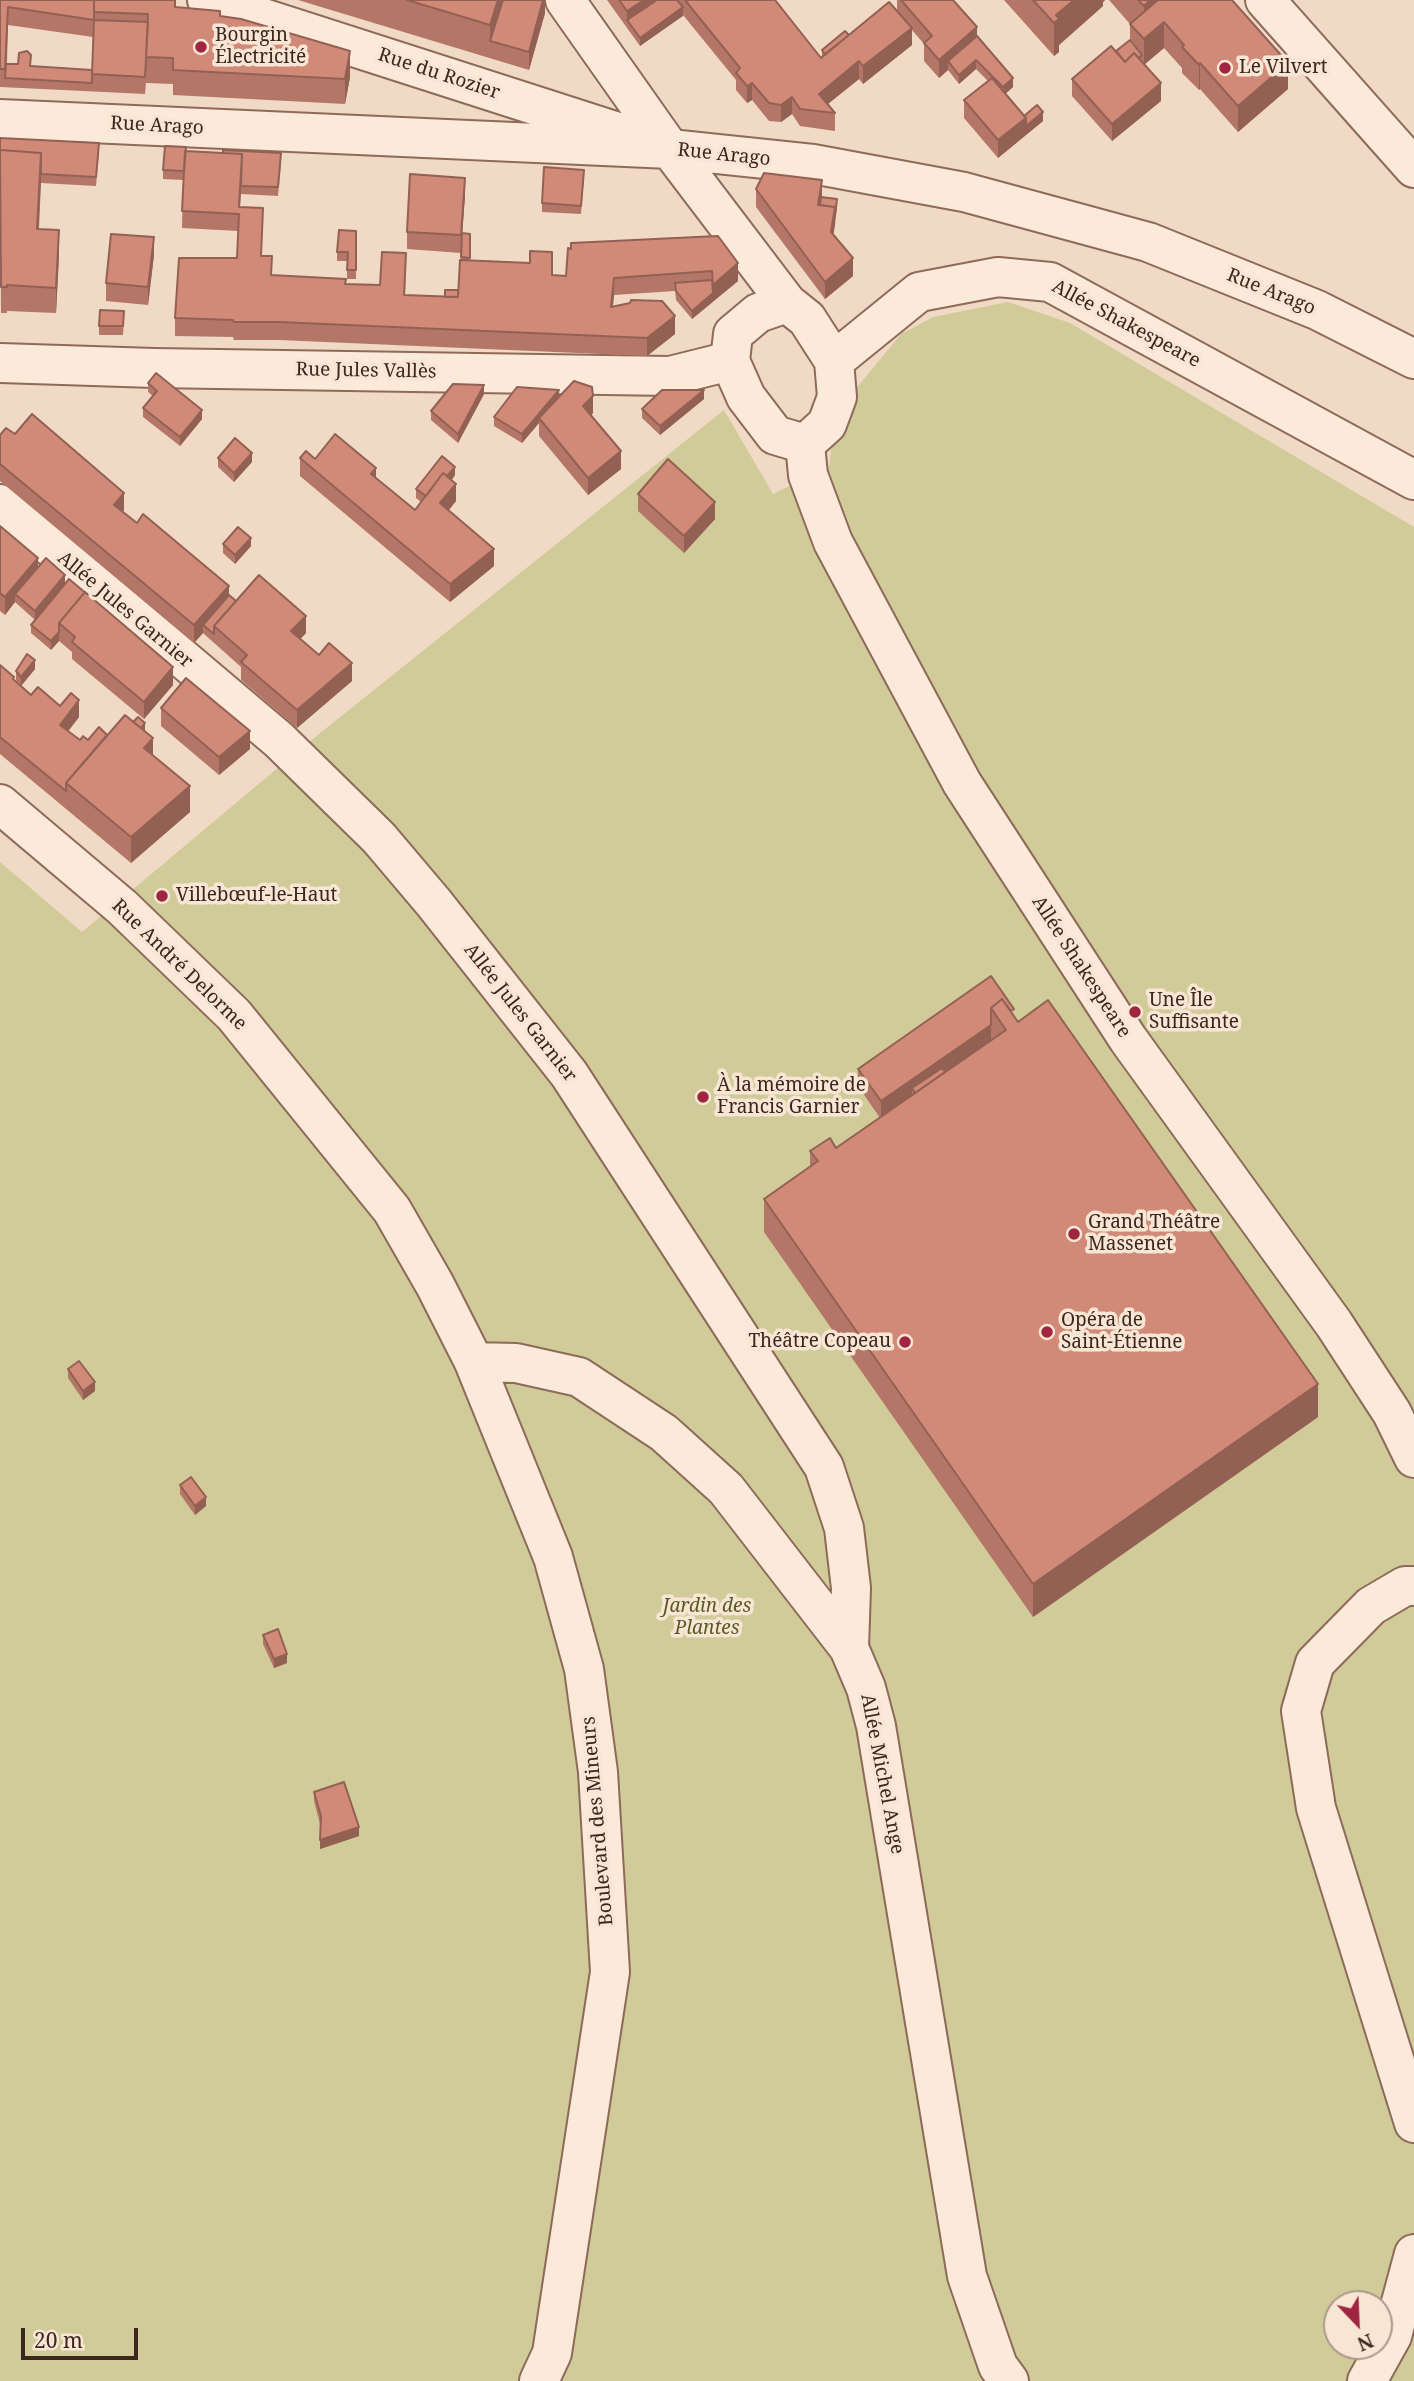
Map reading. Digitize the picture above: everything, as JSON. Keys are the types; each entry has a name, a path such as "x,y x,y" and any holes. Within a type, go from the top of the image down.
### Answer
{"street":[{"name":"Rue du Rozier","path":"207,0 670,149"},
{"path":"565,0 670,149 787,303 807,319 834,361 837,397 827,424 805,444 775,435 746,397 730,361 733,334 758,313 787,303"},
{"path":"1265,0 1414,168"},
{"name":"Rue Arago","path":"0,119 670,149 813,164 964,192 1148,242 1317,310 1414,359"},
{"name":"Allée Shakespeare","path":"834,361 919,292 998,277 1050,282 1414,480"},
{"name":"Rue Jules Vallès","path":"0,363 670,376 730,361"},
{"name":"Allée Shakespeare","path":"805,444 808,475 833,542 962,783 1128,1039 1334,1324 1392,1413 1414,1458"},
{"name":"Allée Jules Garnier","path":"0,504 279,740 336,793 435,903 569,1074 824,1467 844,1528 851,1588 849,1648"},
{"name":"Rue André Delorme","path":"0,804 122,907 234,1015 392,1210"},
{"name":"Boulevard des Mineurs","path":"392,1210 435,1285 474,1362 553,1558 584,1669 598,1772 610,1972 552,2353 538,2381"},
{"name":"Allée Michel Ange","path":"474,1362 516,1363 579,1377 664,1433 726,1489 849,1648 866,1688 876,1726 967,2276 998,2366 1009,2381"},
{"path":"1414,1586 1405,1586 1371,1606 1315,1663 1301,1711 1316,1808 1414,2123"},
{"path":"1367,2381 1392,2336 1414,2254"}],"green space":[{"name":"Jardin des Plantes","path":"1008,302 1070,323 1414,527 1414,2381 0,2381 0,862 82,932 304,746 724,410 773,494 829,467 836,413 901,334 933,317"}],"building":[{"path":"0,0 94,0 94,20 8,7 5,69 0,69"},
{"path":"94,0 175,0 175,7 220,11 220,16 241,19 350,51 345,79 173,70 173,58 146,57 148,14 94,12"},
{"path":"407,0 498,0 490,25"},
{"path":"503,0 543,0 529,52 490,41"},
{"path":"619,0 644,0 627,11"},
{"path":"657,0 677,0 683,7 640,38 627,20"},
{"path":"685,0 775,0 821,58 889,2 912,28 863,66 859,61 819,94 835,113 800,109 792,97 781,105 769,103 752,83 747,86 736,73 740,68"},
{"path":"901,0 953,0 977,27 939,60 924,43 932,36"},
{"path":"1033,0 1074,0 1056,15 1059,19 1054,23"},
{"path":"1138,0 1150,0 1144,6"},
{"path":"1158,0 1232,0 1288,63 1238,106 1182,47 1184,45 1164,22 1144,39 1130,24"},
{"path":"94,20 148,22 145,77 92,74"},
{"path":"845,31 849,35 825,54 822,50"},
{"path":"977,36 1013,78 1003,87 976,60 959,75 948,61"},
{"path":"1130,40 1142,55 1139,58 1134,53 1125,62 1116,51"},
{"path":"1111,46 1125,62 1134,53 1161,83 1112,124 1072,79"},
{"path":"27,51 31,55 30,66 92,70 92,83 5,78 6,64 18,64 19,53"},
{"path":"992,78 1026,118 998,140 964,100"},
{"path":"1037,105 1043,112 1026,126 1024,116"},
{"path":"0,138 99,143 96,177 41,174 41,153 0,150"},
{"path":"165,146 186,147 184,171 163,170"},
{"path":"0,150 41,153 37,229 59,230 56,288 7,285 1,287"},
{"path":"223,150 281,153 278,187 241,186 242,154 223,153"},
{"path":"185,151 242,154 239,207 263,208 261,256 272,256 271,275 346,279 345,284 380,285 382,252 406,253 404,295 458,297 460,260 530,263 530,251 552,252 552,275 566,276 568,248 571,249 571,243 718,236 738,263 713,285 712,271 614,278 611,307 630,303 631,300 662,301 675,316 647,338 175,318 179,258 237,258 239,214 182,211"},
{"path":"544,167 584,170 581,206 542,203"},
{"path":"764,173 822,180 818,205 835,207 831,232 853,258 825,282 756,189"},
{"path":"410,174 465,178 461,235 407,232"},
{"path":"821,197 837,199 835,216 835,207 820,205"},
{"path":"339,230 356,231 356,270 347,270 348,252 337,252"},
{"path":"462,233 470,234 470,258 461,257"},
{"path":"111,234 154,237 148,287 106,283"},
{"path":"712,280 713,293 692,311 676,291 675,283"},
{"path":"445,290 458,290 458,297 445,297"},
{"path":"100,310 124,311 123,326 99,326"},
{"path":"156,373 202,410 180,437 143,408 157,391 148,383"},
{"path":"574,381 592,387 593,396 583,406 621,451 588,478 539,418"},
{"path":"453,384 484,385 458,434 431,411"},
{"path":"517,387 559,390 522,434 494,417"},
{"path":"662,390 704,390 660,426 642,409"},
{"path":"32,414 124,493 114,505 137,523 143,514 229,586 194,625 0,464 0,435 6,428 15,434"},
{"path":"335,434 376,468 371,474 415,510 443,473 456,484 440,503 494,549 450,584 300,458 306,451 315,459"},
{"path":"235,438 252,453 234,473 218,458"},
{"path":"442,456 455,467 447,476 443,473 426,496 416,489"},
{"path":"668,459 715,502 684,536 638,494"},
{"path":"0,526 38,558 5,597 0,593"},
{"path":"238,527 251,538 235,555 223,544"},
{"path":"46,558 65,575 35,611 15,594"},
{"path":"259,575 306,616 291,631 319,655 329,643 352,663 297,710 241,662 247,655 214,626"},
{"path":"69,579 85,592 59,623 59,632 51,641 31,625"},
{"path":"85,592 173,667 144,702 72,642 75,637 59,623"},
{"path":"229,595 236,601 214,626 214,634 203,625"},
{"path":"27,654 35,660 21,677 16,671"},
{"path":"0,665 31,695 38,687 60,706 71,693 79,700 60,725 80,740 83,736 88,740 99,727 107,735 66,783 66,791 0,737"},
{"path":"186,678 250,731 219,757 161,708"},
{"path":"125,715 153,738 144,748 190,786 131,837 66,783"},
{"path":"138,717 145,723 141,728 133,722"},
{"path":"991,976 1014,1009 1011,1011 1002,999 991,1008 991,1025 881,1101 858,1069"},
{"name":"Opéra de Saint-Étienne","path":"1002,999 1018,1022 1048,1000 1318,1384 1033,1584 764,1199 818,1161 810,1151 830,1138 836,1148 1006,1030 991,1008"},
{"path":"942,1068 945,1072 915,1093 912,1088"},
{"path":"79,1361 95,1382 83,1391 68,1369"},
{"path":"191,1477 206,1497 195,1506 180,1485"},
{"path":"278,1629 287,1654 274,1659 263,1635"},
{"path":"344,1782 359,1827 320,1840 321,1816 314,1792"}],"place":[{"name":"Bourgin Électricité","path":"201,47"},
{"name":"Le Vilvert","path":"1225,68"},
{"name":"Villebœuf-le-Haut","path":"162,896"},
{"name":"Une Île Suffisante","path":"1135,1012"},
{"name":"À la mémoire de Francis Garnier","path":"703,1097"},
{"name":"Grand Théâtre Massenet","path":"1074,1234"},
{"name":"Opéra de Saint-Étienne","path":"1047,1332"},
{"name":"Théâtre Copeau","path":"905,1342"}]}
